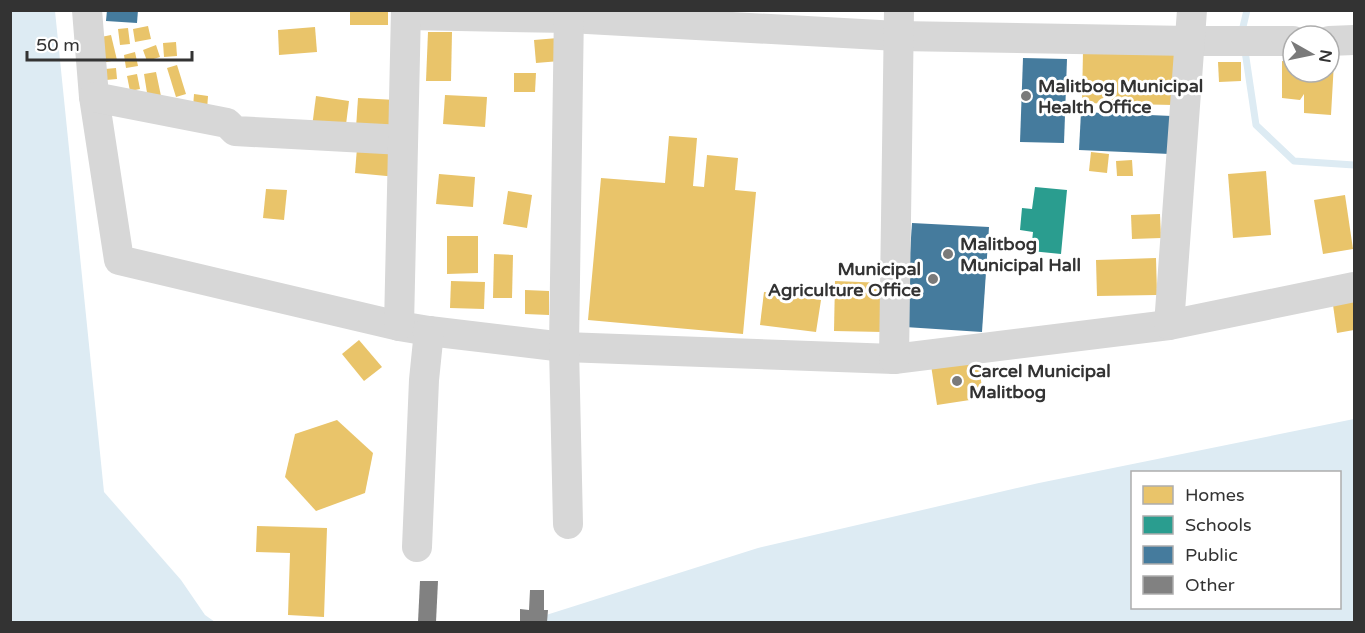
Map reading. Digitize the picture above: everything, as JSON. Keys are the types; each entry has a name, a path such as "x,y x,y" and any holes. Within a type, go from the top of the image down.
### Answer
{"street":[{"path":"87,10 94,98 119,260 399,326 564,346 894,359 1169,325 1354,286"},
{"path":"1169,325 1192,10"},
{"path":"399,326 406,13 569,14 899,23 1190,41 1281,41"},
{"path":"568,524 564,346 569,14"},
{"path":"894,359 899,23"},
{"path":"94,98 227,123 235,131 403,140"},
{"path":"417,547 424,380 429,331"}],"shaded area":[{"path":"10,11 55,11 104,492 181,580 205,615 215,622 11,622"},
{"path":"1354,419 1354,622 524,622 758,548 1039,483"}],"building: Homes":[{"path":"350,10 388,10 388,25 350,25"},
{"path":"148,26 151,39 135,42 133,29"},
{"path":"315,27 317,52 279,55 278,30"},
{"path":"128,28 130,44 120,45 118,29"},
{"path":"428,32 452,32 451,81 426,81"},
{"path":"111,35 117,60 106,62 101,37"},
{"path":"558,38 560,61 536,63 534,40"},
{"path":"176,42 177,56 164,57 163,43"},
{"path":"156,45 160,57 147,61 143,50"},
{"path":"1083,51 1175,53 1173,105 1082,103"},
{"path":"135,52 138,66 126,68 124,55"},
{"path":"1218,62 1241,62 1241,81 1219,82"},
{"path":"177,65 186,94 176,97 167,68"},
{"path":"116,68 117,79 106,80 105,69"},
{"path":"156,72 161,96 148,99 144,74"},
{"path":"514,73 536,73 535,92 514,92"},
{"path":"137,74 140,89 130,91 127,76"},
{"path":"1282,84 1333,84 1331,115 1304,113 1304,94 1300,100 1282,98"},
{"path":"194,94 208,96 207,110 193,108"},
{"path":"445,95 487,97 485,127 443,124"},
{"path":"316,96 349,101 345,132 312,127"},
{"path":"358,98 396,100 394,131 356,128"},
{"path":"669,136 697,138 693,186 704,187 707,155 738,158 735,190 756,192 743,334 588,320 601,178 665,183"},
{"path":"357,148 400,151 397,177 355,173"},
{"path":"1091,152 1109,154 1107,173 1089,171"},
{"path":"1132,160 1133,176 1117,176 1116,161"},
{"path":"1266,171 1271,235 1233,238 1228,174"},
{"path":"439,174 475,177 473,207 436,204"},
{"path":"266,189 287,190 284,220 263,218"},
{"path":"508,191 532,195 527,228 503,224"},
{"path":"1345,195 1353,249 1323,254 1314,200"},
{"path":"1160,214 1161,238 1132,239 1131,215"},
{"path":"447,236 478,236 478,273 447,274"},
{"path":"494,254 513,255 512,298 493,298"},
{"path":"1156,258 1157,295 1097,296 1096,260"},
{"path":"451,281 485,282 484,309 450,308"},
{"path":"835,281 885,283 883,332 834,331"},
{"path":"525,290 549,291 549,315 525,314"},
{"path":"764,292 821,300 816,332 760,325"},
{"path":"1354,301 1354,330 1337,333 1333,305"},
{"path":"359,340 382,367 364,381 342,354"},
{"name":"Carcel Municipal Malitbog","path":"979,363 983,398 937,405 931,365"},
{"path":"337,420 373,453 365,493 316,511 285,477 295,434"},
{"path":"257,526 327,528 324,617 288,615 290,553 256,552"}],"building: Schools":[{"path":"1035,187 1067,190 1061,254 1031,251 1033,232 1020,230 1022,208 1032,209"}],"building: Public":[{"path":"107,10 138,10 137,23 106,21"},
{"path":"1023,58 1067,59 1064,143 1020,142"},
{"path":"1081,112 1172,116 1170,154 1079,150"},
{"name":"Malitbog Municipal Hall","path":"912,223 989,227 982,332 905,327"}],"building: Other":[{"path":"420,581 438,581 436,622 418,622"},
{"path":"530,590 544,590 544,610 548,610 547,622 520,622 520,609 529,610"}],"waterway":[{"path":"1242,31 1247,10"},
{"path":"1245,51 1256,125 1294,161 1354,165"}],"place":[{"name":"Malitbog Municipal Health Office","path":"1026,96"},
{"name":"Malitbog Municipal Hall","path":"948,254"},
{"name":"Municipal Agriculture Office","path":"933,279"},
{"name":"Carcel Municipal Malitbog","path":"957,381"}]}
